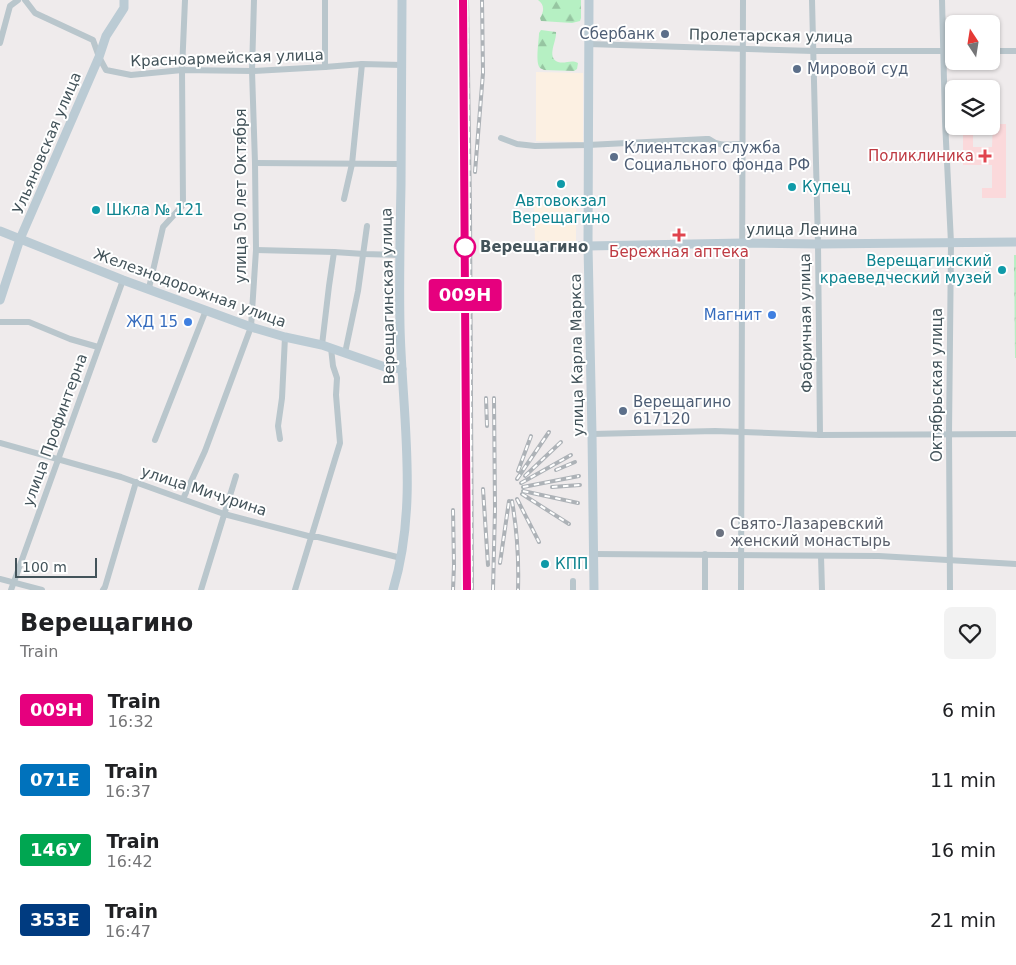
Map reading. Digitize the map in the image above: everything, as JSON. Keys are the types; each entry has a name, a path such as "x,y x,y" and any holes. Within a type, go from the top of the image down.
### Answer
{"street":[{"path":"0,43 10,6 18,0"},
{"name":"Красноармейская улица","path":"26,0 35,13 93,40 106,70 130,75 182,70 252,71 325,68 362,64 402,66"},
{"name":"Ульяновская улица","path":"0,300 20,239 99,57 106,36 124,8 124,0"},
{"path":"149,288 163,227 183,205 182,70 185,0"},
{"name":"улица 50 лет Октября","path":"184,499 205,451 251,326 256,250 252,71 254,0"},
{"path":"325,0 325,68"},
{"name":"Верещагинская улица","path":"393,590 401,558 405,525 406,485 406,429 400,328 402,0"},
{"name":"улица Карла Маркса","path":"589,0 588,246 594,590"},
{"path":"741,590 743,0"},
{"name":"Фабричная улица","path":"812,0 818,244 820,435"},
{"name":"Октябрьская улица","path":"942,0 942,51 951,243 950,590"},
{"name":"Пролетарская улица","path":"588,44 813,51 942,51"},
{"path":"1000,51 1016,51"},
{"path":"344,199 352,164 362,64"},
{"path":"501,138 529,146 706,139 716,144 742,144"},
{"path":"255,163 401,164"},
{"path":"345,353 358,291 366,226"},
{"name":"Железнодорожная улица","path":"0,231 123,280 251,326 326,347 385,367 402,369"},
{"name":"улица Ленина","path":"526,246 1016,242"},
{"path":"256,250 400,255"},
{"path":"295,590 339,448 337,378 326,347 329,286 334,252"},
{"name":"улица Профинтерна","path":"12,587 123,280"},
{"path":"155,440 206,310"},
{"path":"0,322 29,322 70,339 98,347"},
{"path":"280,439 278,426 282,398 285,337"},
{"path":"592,434 705,431 820,435 1016,434"},
{"name":"улица Мичурина","path":"0,443 136,482 224,514 401,558"},
{"path":"201,590 236,476"},
{"path":"102,590 105,587 136,482"},
{"path":"594,554 879,556 1016,564"},
{"path":"704,590 705,554"},
{"path":"821,556 822,590"},
{"path":"0,579 12,587 42,590"},
{"path":"573,581 573,590"}],"shaded area":[{"path":"536,72 583,73 583,142 536,141"},
{"name":"Поликлиника","path":"1000,124 1006,124 1006,198 982,198 982,188 992,188 992,165 963,165 963,135 973,135 973,147 992,147 993,135 1000,135"},
{"path":"534,205 576,205 576,242 535,242"}],"green space":[{"path":"538,0 581,0 580,21 572,23 541,21 543,9 542,4"},
{"path":"541,30 556,32 552,53 555,60 558,62 571,61 578,63 577,69 574,71 544,70 540,68 538,51 539,33"},
{"path":"1014,255 1016,255 1016,358 1015,358"}],"railway":[{"path":"467,0 472,590"},
{"path":"475,172 483,73 482,0"},
{"path":"486,398 487,426"},
{"path":"493,590 495,509 494,398"},
{"path":"517,479 549,432"},
{"path":"518,471 531,436"},
{"path":"525,476 561,442"},
{"path":"521,483 571,455"},
{"path":"556,470 575,462"},
{"path":"523,487 579,476"},
{"path":"552,487 580,485"},
{"path":"483,489 488,565"},
{"path":"523,491 578,503"},
{"path":"522,494 569,524"},
{"path":"517,499 539,542"},
{"path":"500,563 509,501"},
{"path":"512,501 517,545 518,590"},
{"path":"453,510 453,590"}],"train":[{"name":"009Н","path":"463,0 467,590"}],"place":[{"name":"Сбербанк","path":"665,34"},
{"name":"Мировой суд","path":"797,69"},
{"name":"Поликлиника","path":"985,156"},
{"name":"Клиентская служба Социального фонда РФ","path":"614,157"},
{"name":"Автовокзал Верещагино","path":"561,184"},
{"name":"Купец","path":"792,187"},
{"name":"Шкла № 121","path":"96,210"},
{"name":"Бережная аптека","path":"679,235"},
{"name":"Верещагино","path":"465,247"},
{"name":"Верещагинский краеведческий музей","path":"1002,270"},
{"name":"Магнит","path":"772,315"},
{"name":"ЖД 15","path":"188,322"},
{"name":"Верещагино 617120","path":"623,411"},
{"name":"Свято-Лазаревский женский монастырь","path":"720,533"},
{"name":"КПП","path":"545,564"}]}
